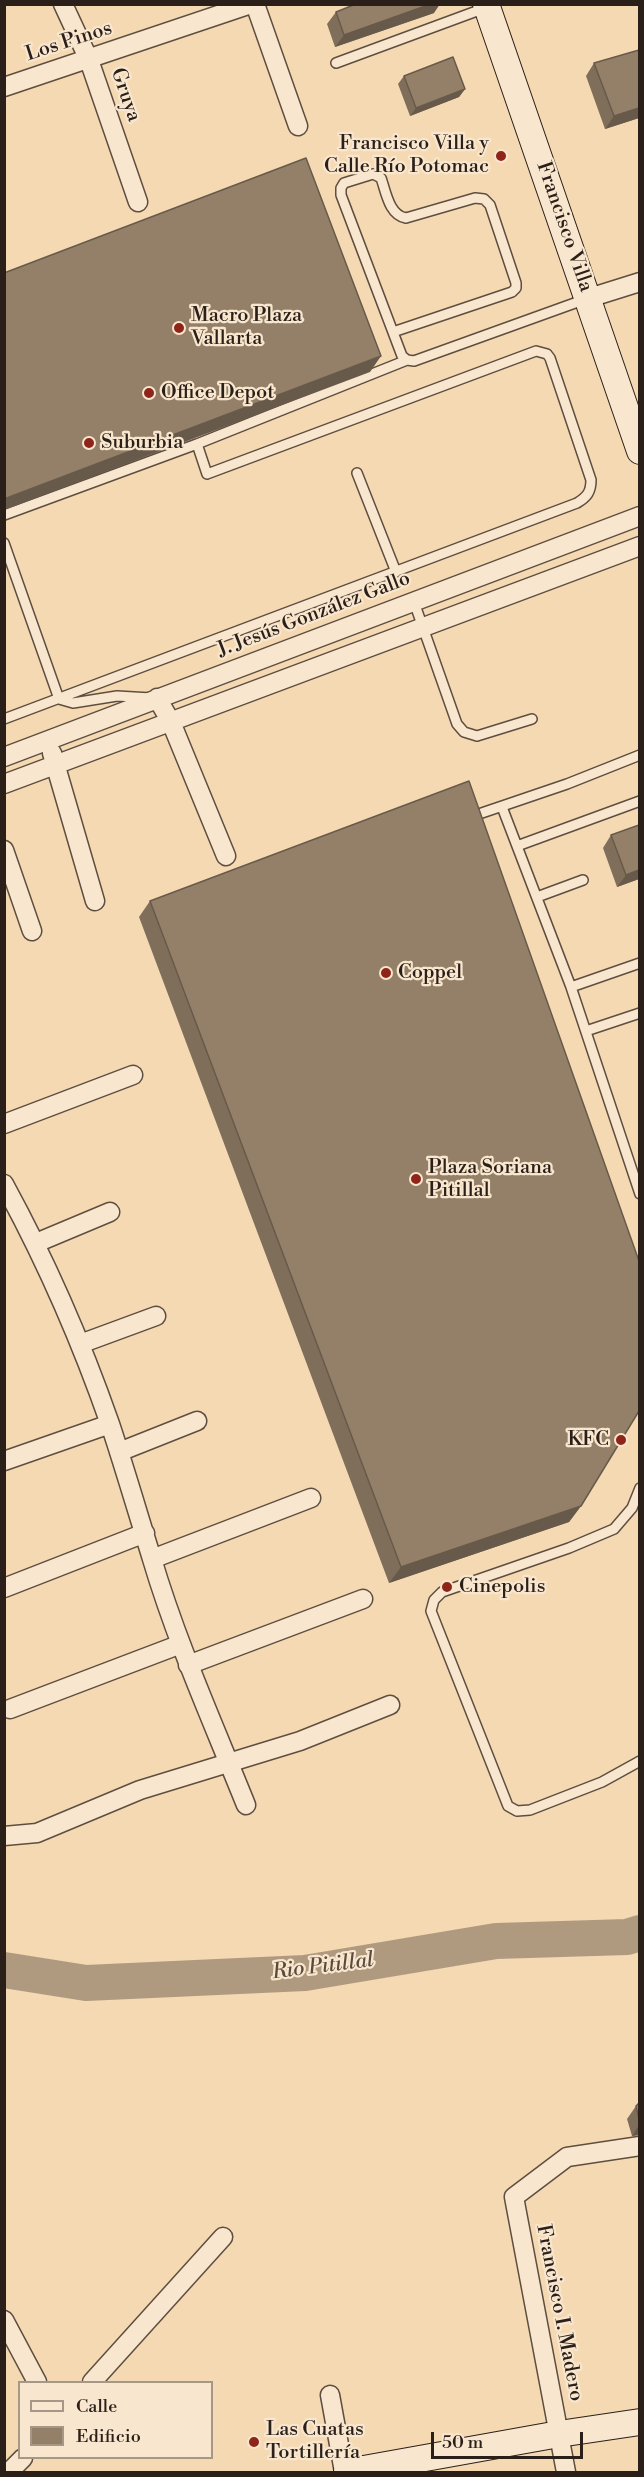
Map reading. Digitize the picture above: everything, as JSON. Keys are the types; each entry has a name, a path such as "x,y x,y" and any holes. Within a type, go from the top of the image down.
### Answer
{"street":[{"name":"Gruya","path":"63,4 89,60 138,202"},
{"name":"Los Pinos","path":"4,87 250,4"},
{"path":"255,4 298,126"},
{"name":"Francisco Villa","path":"489,5 639,451"},
{"path":"589,298 639,282"},
{"name":"J. Jesús González Gallo","path":"4,757 639,516"},
{"path":"4,784 639,546"},
{"path":"157,698 171,722 226,856"},
{"path":"48,740 95,901"},
{"path":"4,850 32,931"},
{"path":"4,1124 133,1075"},
{"path":"4,1184 36,1243 80,1344 110,1424 188,1665 246,1805"},
{"path":"36,1243 110,1212"},
{"path":"80,1344 156,1316"},
{"path":"119,1452 197,1421"},
{"path":"4,1461 110,1424"},
{"path":"152,1559 311,1498"},
{"path":"4,1588 145,1533"},
{"path":"188,1665 363,1599"},
{"path":"10,1709 181,1644"},
{"path":"4,1836 37,1833 140,1790 300,1741 390,1705"},
{"name":"Francisco I. Madero","path":"566,2472 514,2197 567,2157 639,2146"},
{"path":"93,2381 223,2237"},
{"path":"4,2320 36,2381"},
{"path":"330,2395 346,2472 639,2422"},
{"path":"9,2472 21,2459"}],"lane":[{"path":"336,63 489,5"},
{"path":"393,332 512,292 516,288 490,205 484,199 475,198 406,218 400,217 392,207 378,175 373,174 344,183 341,188 342,195 393,332 402,356 407,360"},
{"path":"4,515 197,444 407,360 414,361 589,298"},
{"path":"5,719 567,507 585,498 591,489 591,480 547,354 536,351 207,474 197,444"},
{"path":"357,473 396,572"},
{"path":"4,543 59,699"},
{"path":"414,602 457,724 464,732 477,736 532,719"},
{"path":"59,699 73,703 117,696 157,698"},
{"path":"457,822 639,755"},
{"path":"518,846 639,801"},
{"path":"502,807 571,987 639,1194"},
{"path":"537,897 583,880"},
{"path":"571,987 639,963"},
{"path":"586,1031 639,1013"},
{"path":"639,1488 632,1508 614,1529 570,1548 442,1592 434,1600 431,1611 508,1806 517,1811 530,1810 602,1782 639,1761"}],"building":[{"path":"356,4 431,4 344,35 336,12"},
{"path":"639,50 639,108 614,116 594,63"},
{"path":"453,57 465,89 416,108 404,76"},
{"name":"Macro Plaza Vallarta","path":"306,158 381,356 4,499 4,273"},
{"name":"Plaza Soriana Pitillal","path":"469,781 639,1261 639,1411 581,1506 401,1567 150,901"},
{"path":"639,825 639,870 626,875 611,835"},
{"path":"639,2103 639,2120 636,2106"}],"waterway":[{"name":"Rio Pitillal","path":"4,1970 86,1983 305,1973 496,1941 627,1937 640,1933"}],"place":[{"name":"Francisco Villa y Calle Río Potomac","path":"501,156"},
{"name":"Macro Plaza Vallarta","path":"179,328"},
{"name":"Office Depot","path":"149,393"},
{"name":"Suburbia","path":"89,443"},
{"name":"Coppel","path":"386,973"},
{"name":"Plaza Soriana Pitillal","path":"416,1179"},
{"name":"KFC","path":"621,1440"},
{"name":"Cinepolis","path":"447,1587"},
{"name":"Las Cuatas Tortillería","path":"254,2442"}]}
